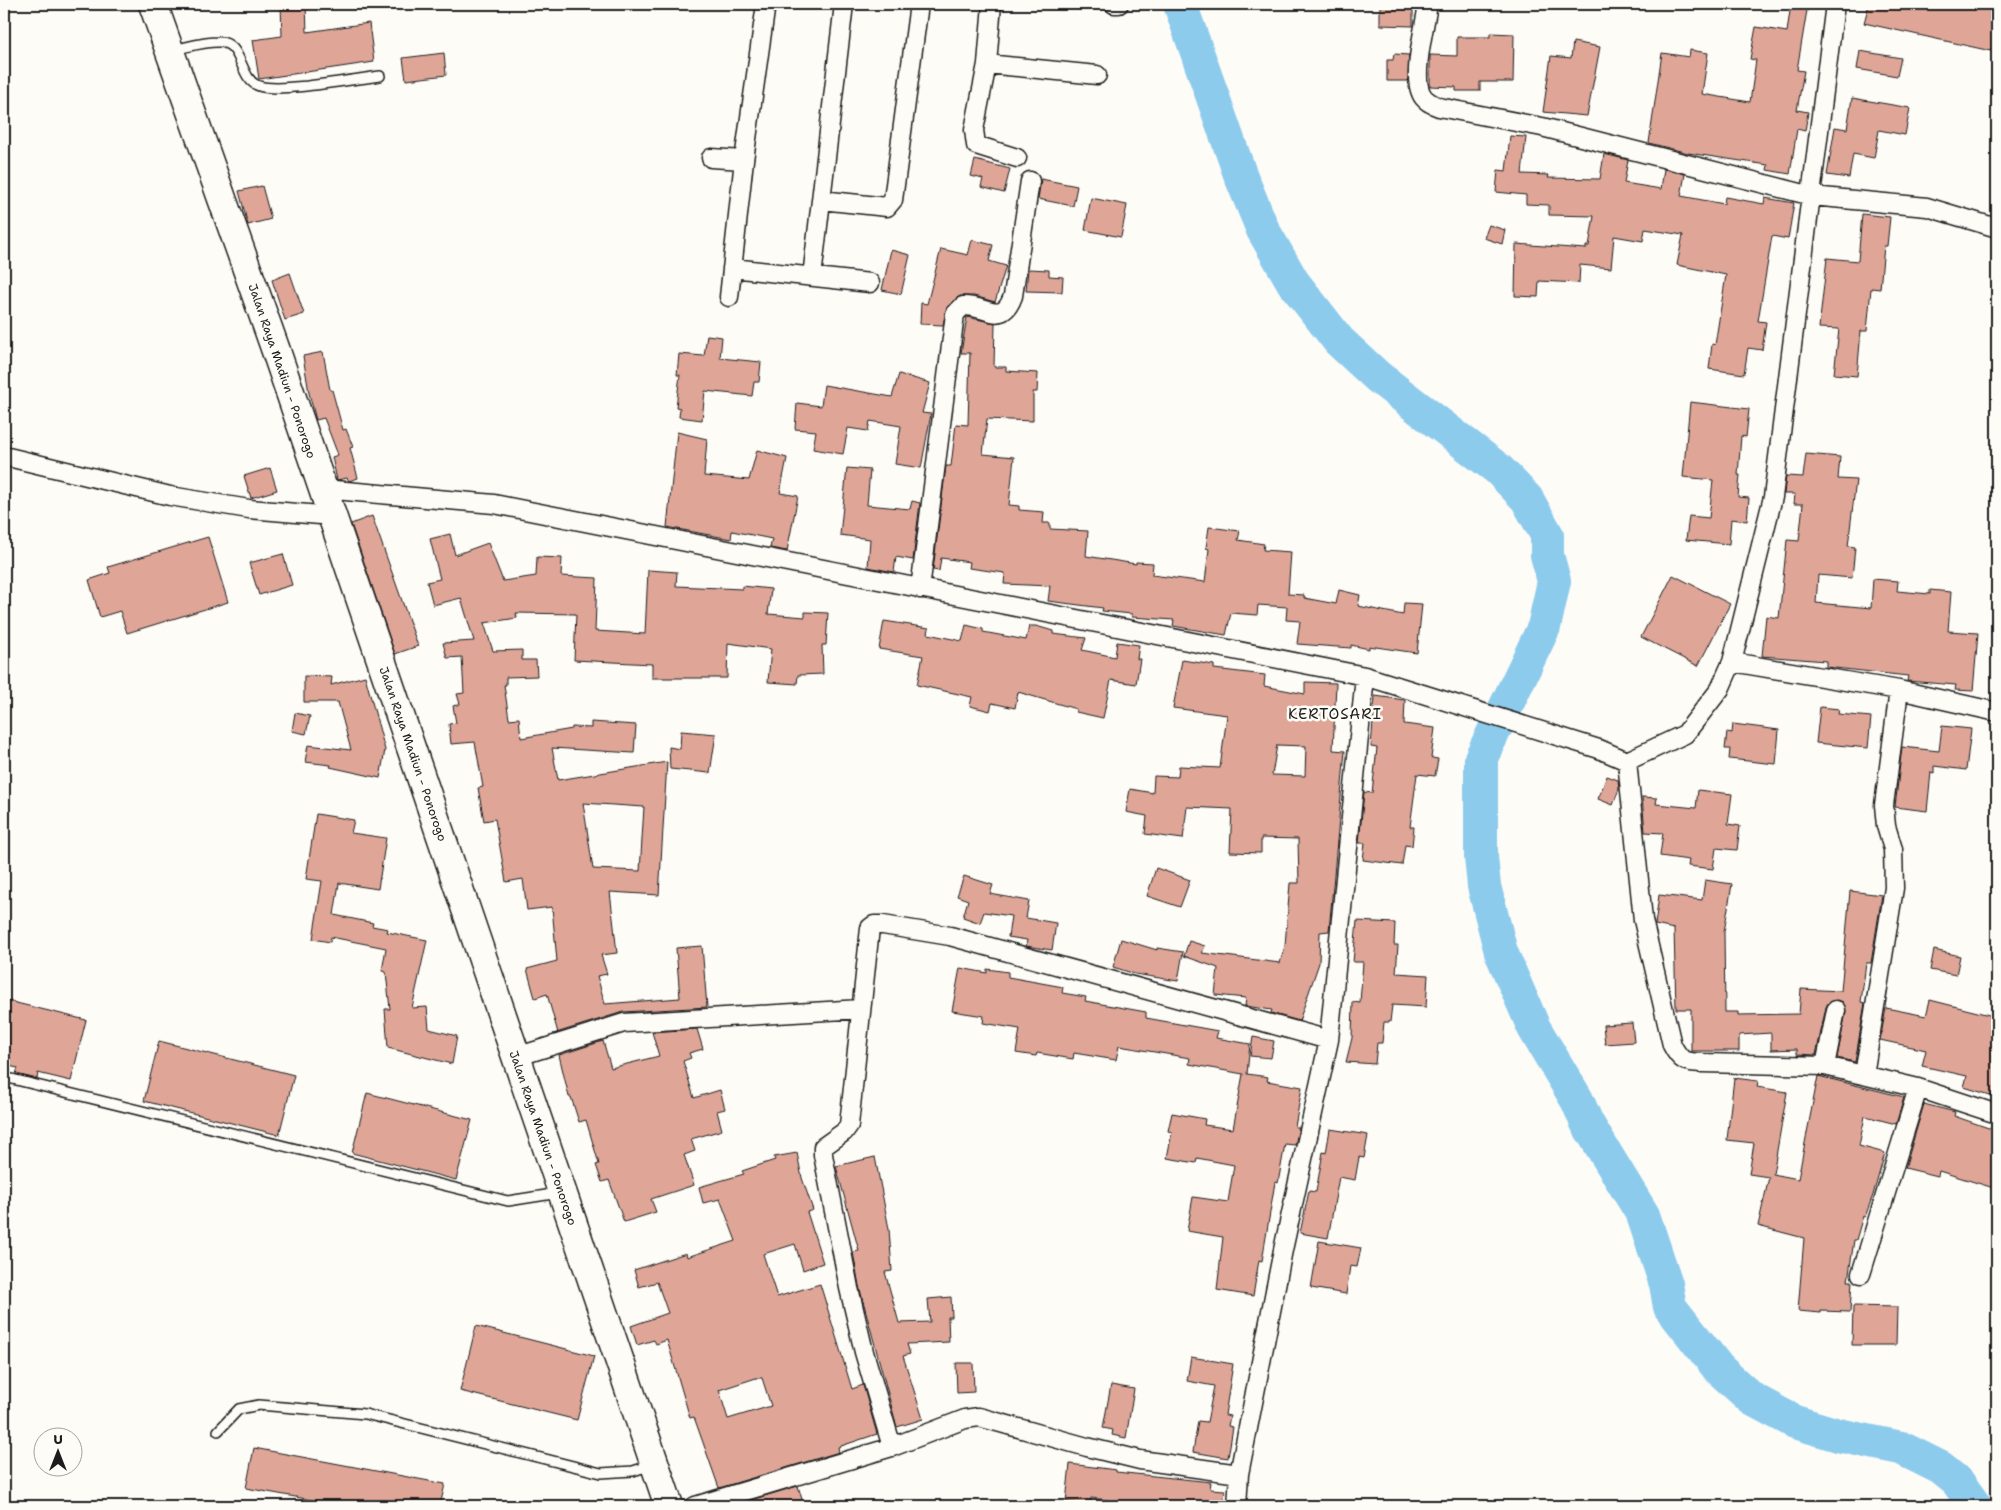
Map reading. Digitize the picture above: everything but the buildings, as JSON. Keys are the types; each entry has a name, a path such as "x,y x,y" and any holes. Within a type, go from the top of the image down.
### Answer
{"highway":[{"name":"Jalan Raya Madiun - Ponorogo","path":"153,4 323,489 669,1506"}],"street":[{"path":"729,297 744,160 766,4"},
{"path":"812,277 844,4"},
{"path":"821,200 887,207 893,200 920,4"},
{"path":"992,4 987,64 974,130 976,145 1017,158"},
{"path":"1114,4 1119,4"},
{"path":"1428,4 1418,71 1421,95 1428,102 1439,106 1542,127 1812,196 1927,207 1997,228"},
{"path":"323,489 494,504 920,590 1365,676 1477,709 1599,749 1627,761 1685,734 1720,689 1732,662 1773,497 1835,4"},
{"path":"987,64 1097,75"},
{"path":"711,158 744,160"},
{"path":"920,590 955,314 963,306 971,306 996,313 1003,312 1009,306 1030,181"},
{"path":"732,268 870,283"},
{"path":"4,456 170,496 249,508 332,516"},
{"path":"1732,662 1899,690 1997,712"},
{"path":"1237,1506 1239,1474 1283,1250 1329,1040 1365,676"},
{"path":"1864,1076 1894,888 1892,849 1886,826 1884,805 1899,690"},
{"path":"1627,761 1644,920 1672,1045 1678,1056 1685,1062 1825,1066 1918,1088 1997,1114"},
{"path":"892,1446 855,1316 823,1155 823,1148 844,1132 849,1125 868,933 874,925 950,936 1329,1040"},
{"path":"516,1057 624,1023 860,1009"},
{"path":"1825,1066 1836,1010"},
{"path":"1861,1274 1918,1088"},
{"path":"695,1506 892,1446 965,1419 979,1417 1087,1448 1140,1460 1239,1474"}],"lane":[{"path":"170,50 219,41 232,48 250,82 260,87 282,88 380,76"},
{"path":"4,1077 508,1201 562,1192"},
{"path":"218,1431 238,1409 259,1404 365,1414 601,1473 633,1471 656,1464"}],"waterway":[{"path":"1180,4 1240,174 1263,230 1293,282 1339,341 1378,377 1498,469 1527,499 1547,535 1547,555 1554,581 1544,627 1481,758 1481,857 1484,886 1501,952 1534,1028 1577,1100 1587,1123 1643,1215 1666,1284 1670,1307 1719,1369 1752,1399 1795,1422 1838,1435 1901,1448 1941,1468 1957,1481 1975,1506"}],"district":[{"name":"KERTOSARI","path":"1335,714"}]}
